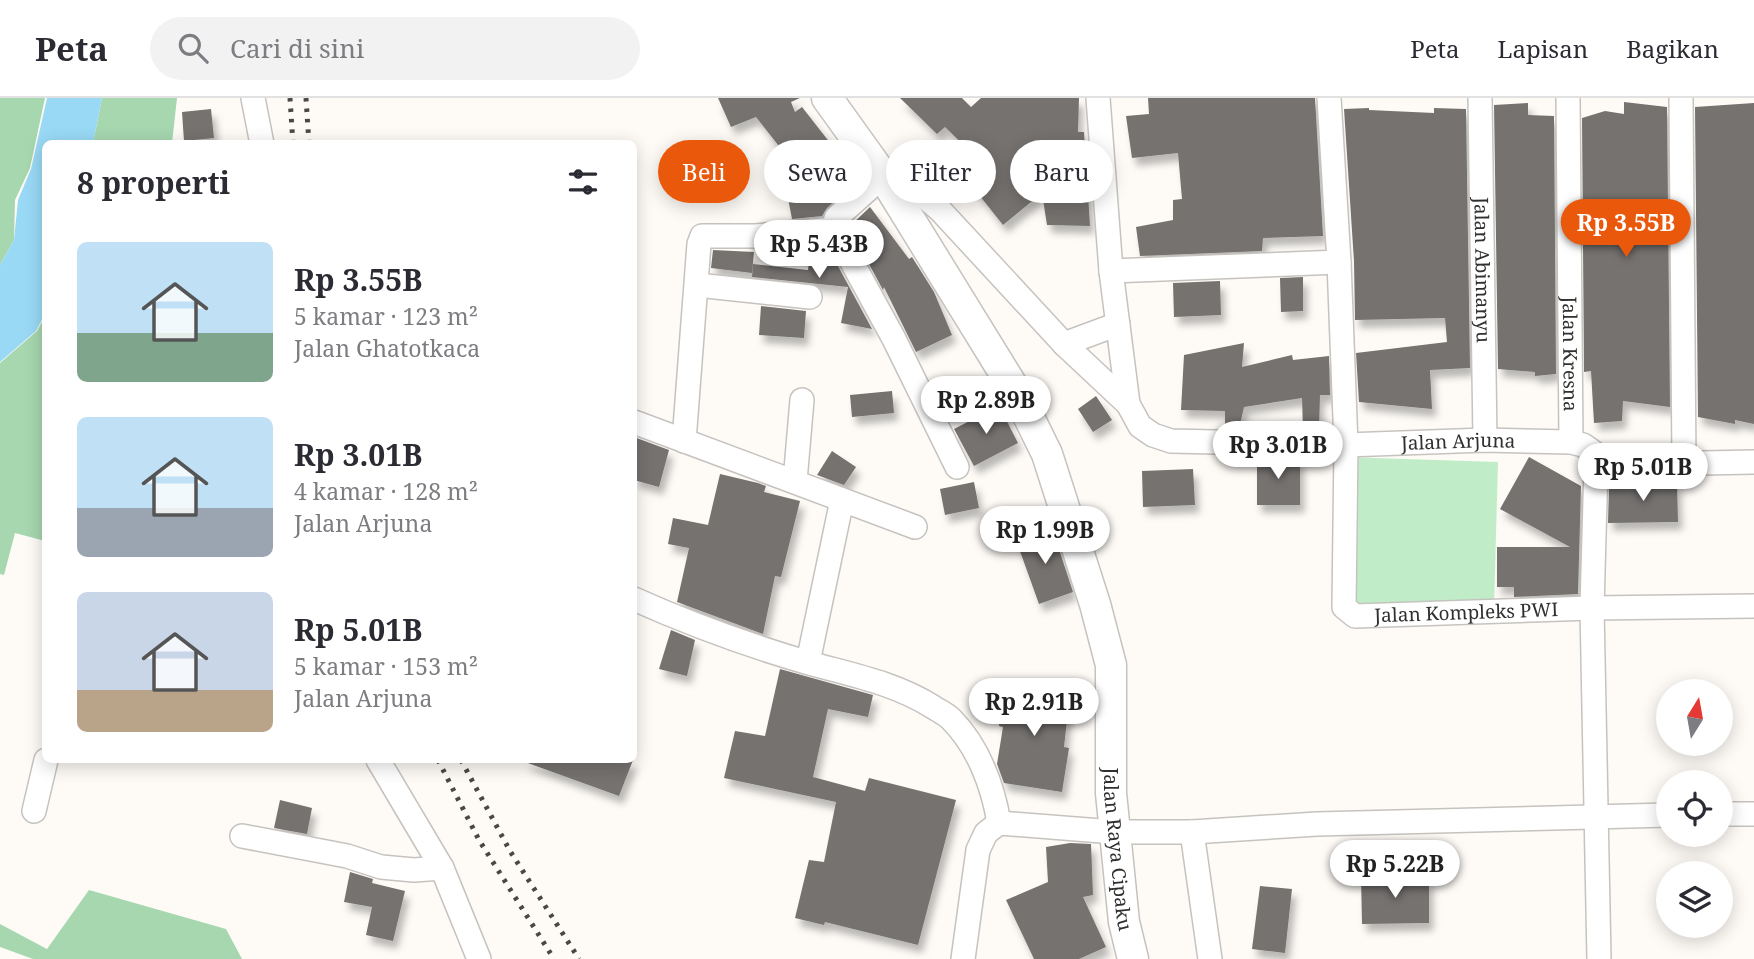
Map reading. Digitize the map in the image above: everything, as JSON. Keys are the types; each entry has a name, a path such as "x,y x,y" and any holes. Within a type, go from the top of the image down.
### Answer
{"street":[{"path":"253,98 261,140"},
{"name":"Jalan Raya Cipaku","path":"827,98 883,176 1018,395 1048,454 1095,604 1111,665 1111,793 1125,922 1133,959"},
{"path":"1098,98 1111,271 1128,404"},
{"name":"Jalan Kompleks PWI","path":"1329,98 1346,445 1344,607 1355,616 1754,606"},
{"name":"Jalan Abimanyu","path":"1480,98 1485,440"},
{"name":"Jalan Kresna","path":"1568,98 1571,442"},
{"path":"1681,98 1684,463"},
{"path":"883,176 836,218 834,229 894,340 957,467"},
{"name":"Jalan Arjuna","path":"883,176 903,178 940,210 1064,344 1128,404 1140,426 1153,435 1171,441 1346,445 1485,440 1571,442"},
{"path":"684,441 699,244 702,236 755,236 834,229"},
{"path":"1111,271 1339,262"},
{"path":"696,285 810,297"},
{"path":"1064,344 1118,324"},
{"path":"795,481 802,400"},
{"path":"637,423 915,527"},
{"path":"1571,442 1592,452 1596,465 1592,608 1599,959"},
{"path":"1596,465 1754,462"},
{"path":"808,662 842,500"},
{"path":"637,600 701,626 808,662 868,677 922,700 950,718 975,750 999,824"},
{"path":"34,811 45,763"},
{"path":"379,763 442,868 479,959"},
{"path":"1733,814 1754,814"},
{"path":"964,959 978,850 986,834 999,824 1114,832 1192,832 1317,824 1656,816"},
{"path":"1192,832 1210,959"},
{"path":"242,836 347,856 381,867 414,870 442,868"}],"green space":[{"path":"0,98 45,98 30,168 15,200 14,240 0,265"},
{"path":"102,98 177,98 172,140 94,140"},
{"path":"42,322 42,540 15,533 4,575 0,574 0,363 37,331"},
{"path":"1343,457 1498,462 1494,608 1345,607"},
{"path":"89,890 226,929 242,959 33,959 0,947 0,924 47,949"}],"water":[{"path":"47,98 102,98 94,140 42,140 42,320 36,331 0,362 0,265 14,240 18,200 31,169"}],"building":[{"path":"718,98 800,98 791,102 795,112 802,107 828,140 774,140 756,117 731,127"},
{"path":"900,98 962,98 971,107 981,98 1079,98 1078,132 1084,132 1085,140 1010,140 1010,203 1030,203 1003,225 985,203 996,203 996,140 958,140 945,127 937,134"},
{"path":"1148,98 1315,98 1323,236 1263,238 1262,251 1140,256 1136,227 1173,220 1173,200 1182,199 1178,153 1132,158 1126,116 1149,114"},
{"path":"1624,102 1667,107 1670,407 1623,401 1622,421 1594,423 1591,371 1584,372 1582,118 1605,111 1624,114"},
{"path":"1528,103 1528,115 1554,116 1556,374 1535,376 1535,372 1498,369 1494,105"},
{"path":"1754,103 1754,424 1735,420 1735,424 1698,417 1695,107"},
{"path":"1369,108 1434,113 1434,108 1466,109 1470,368 1430,370 1432,409 1359,402 1356,353 1447,342 1445,318 1355,320 1344,109"},
{"path":"211,109 214,138 184,140 182,112"},
{"path":"789,203 832,203 822,216 792,219"},
{"path":"1044,203 1089,203 1090,226 1047,225"},
{"path":"870,207 909,259 912,257 934,292 952,335 916,352 884,287 883,290 849,227"},
{"path":"826,244 872,329 841,323 848,287 752,277 753,264 808,270 811,245"},
{"path":"713,250 754,252 752,273 711,268"},
{"path":"1303,277 1303,311 1281,312 1280,278"},
{"path":"1220,281 1221,315 1174,317 1173,283"},
{"path":"761,306 806,311 804,338 759,335"},
{"path":"1244,343 1242,367 1292,355 1293,360 1329,356 1330,395 1320,395 1319,430 1303,430 1302,398 1244,407 1239,429 1225,428 1225,411 1181,410 1184,355"},
{"path":"892,391 894,413 852,417 850,395"},
{"path":"1096,396 1112,420 1093,432 1078,409"},
{"path":"999,406 1018,443 974,466 954,429"},
{"path":"637,438 669,450 659,487 637,481"},
{"path":"832,451 856,467 844,485 817,475"},
{"path":"1257,457 1300,458 1300,505 1257,505"},
{"path":"1529,457 1581,486 1578,594 1514,597 1514,587 1497,587 1497,547 1570,547 1500,509"},
{"path":"1193,469 1195,505 1143,507 1142,471"},
{"path":"720,474 758,483 766,486 764,492 800,501 781,577 775,576 763,634 677,602 689,548 668,544 673,518 708,525"},
{"path":"974,482 979,508 945,515 940,489"},
{"path":"1677,483 1678,522 1608,523 1609,484"},
{"path":"1052,528 1073,592 1039,604 1016,540"},
{"path":"671,630 695,640 687,676 659,669"},
{"path":"780,669 873,695 868,717 828,709 813,777 865,791 869,778 956,800 918,945 825,922 824,925 795,918 809,860 824,862 836,802 724,778 735,731 765,736"},
{"path":"1004,685 1070,693 1064,747 1069,748 1062,792 1004,783 997,764 1003,727 999,726"},
{"path":"528,763 632,763 619,796"},
{"path":"280,800 312,808 307,834 274,828"},
{"path":"1070,843 1091,844 1093,895 1083,897 1106,947 1079,959 1034,959 1006,900 1048,882 1046,847"},
{"path":"350,872 373,879 372,883 405,891 393,941 366,935 372,907 344,902"},
{"path":"1392,875 1392,879 1429,879 1429,923 1362,924 1361,876"},
{"path":"1260,886 1292,889 1285,953 1252,949"}],"railway":[{"path":"290,98 293,140"},
{"path":"306,98 309,140"},
{"path":"440,763 479,840 554,959"},
{"path":"463,763 510,851 579,959"}]}
